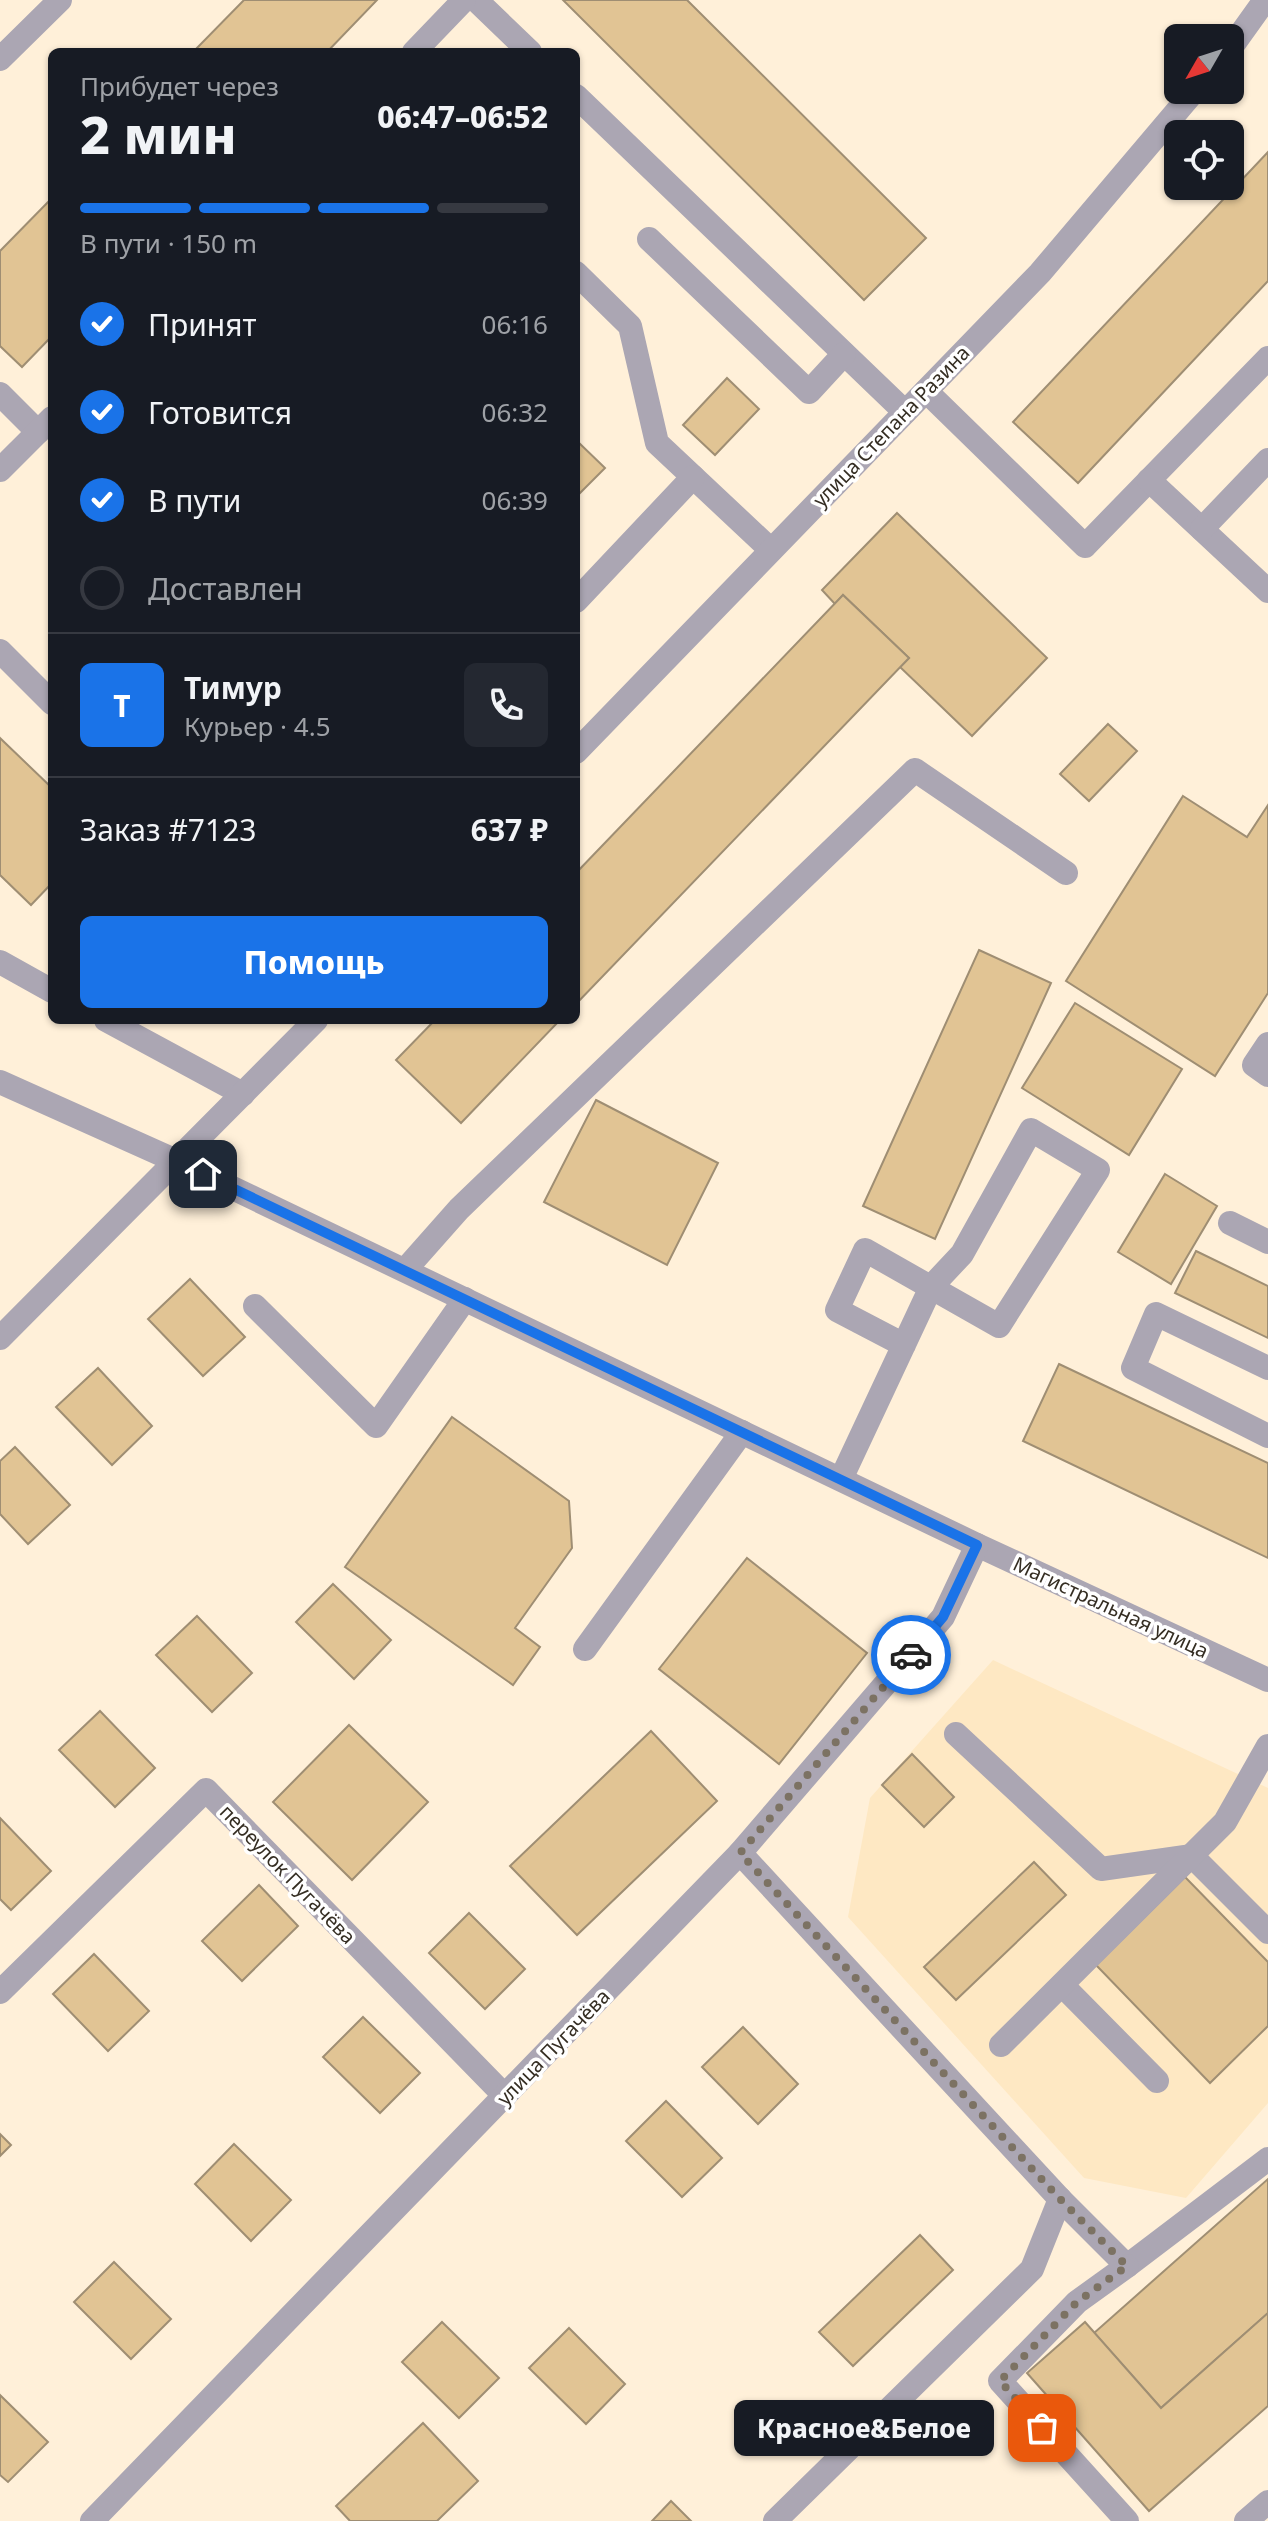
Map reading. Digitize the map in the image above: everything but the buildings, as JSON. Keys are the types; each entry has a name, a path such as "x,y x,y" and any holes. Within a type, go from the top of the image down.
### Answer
{"street":[{"path":"418,48 464,0"},
{"path":"476,0 526,48"},
{"path":"1244,29 1265,0"},
{"path":"0,59 49,4"},
{"path":"580,100 905,412"},
{"name":"улица Степана Разина","path":"580,748 1040,273 1183,104"},
{"path":"649,239 809,392 844,354"},
{"path":"580,277 630,326 657,443 771,550"},
{"path":"926,391 1085,546 1268,358"},
{"path":"0,394 45,425 0,470"},
{"path":"1202,529 1268,460"},
{"path":"580,597 693,477"},
{"path":"1149,480 1268,591"},
{"path":"0,651 48,699"},
{"path":"405,1270 459,1209 915,770 1066,873"},
{"path":"0,962 48,989"},
{"path":"113,1024 243,1094"},
{"path":"0,1338 312,1024"},
{"path":"1268,1044 1254,1065 1268,1075"},
{"name":"Магистральная улица","path":"0,1082 174,1160 977,1545 1268,1680"},
{"path":"841,1479 904,1345 931,1287 962,1254 1031,1130 1098,1170 999,1326 931,1287 865,1250 837,1310 904,1345"},
{"path":"1230,1223 1268,1242"},
{"path":"255,1306 376,1426 465,1299"},
{"path":"1268,1368 1156,1314 1133,1368 1268,1436"},
{"path":"585,1649 742,1432"},
{"name":"улица Пугачёва","path":"92,2521 740,1853 943,1617 977,1545"},
{"path":"956,1734 1101,1869 1192,1856"},
{"path":"1001,2045 1225,1822 1268,1746"},
{"name":"переулок Пугачёва","path":"0,1992 206,1790 505,2096"},
{"path":"740,1853 1060,2199 1127,2266"},
{"path":"1192,1856 1268,1932"},
{"path":"1062,1985 1157,2081"},
{"path":"1127,2521 1000,2381 1077,2302 1268,2159"},
{"path":"775,2521 1032,2269 1060,2199"},
{"path":"1246,2521 1268,2502"}],"shaded area":[{"path":"993,1660 1268,1788 1268,2103 1186,2198 1084,2178 848,1917 870,1798"}],"way so far":[{"path":"911,1655 740,1853 1060,2199 1127,2266 1077,2302 1000,2381 1042,2428"}],"place":[{"name":"Красное&Белое","path":"1042,2428"}],"route":[{"path":"203,1174 977,1545 943,1617 911,1655"}]}
